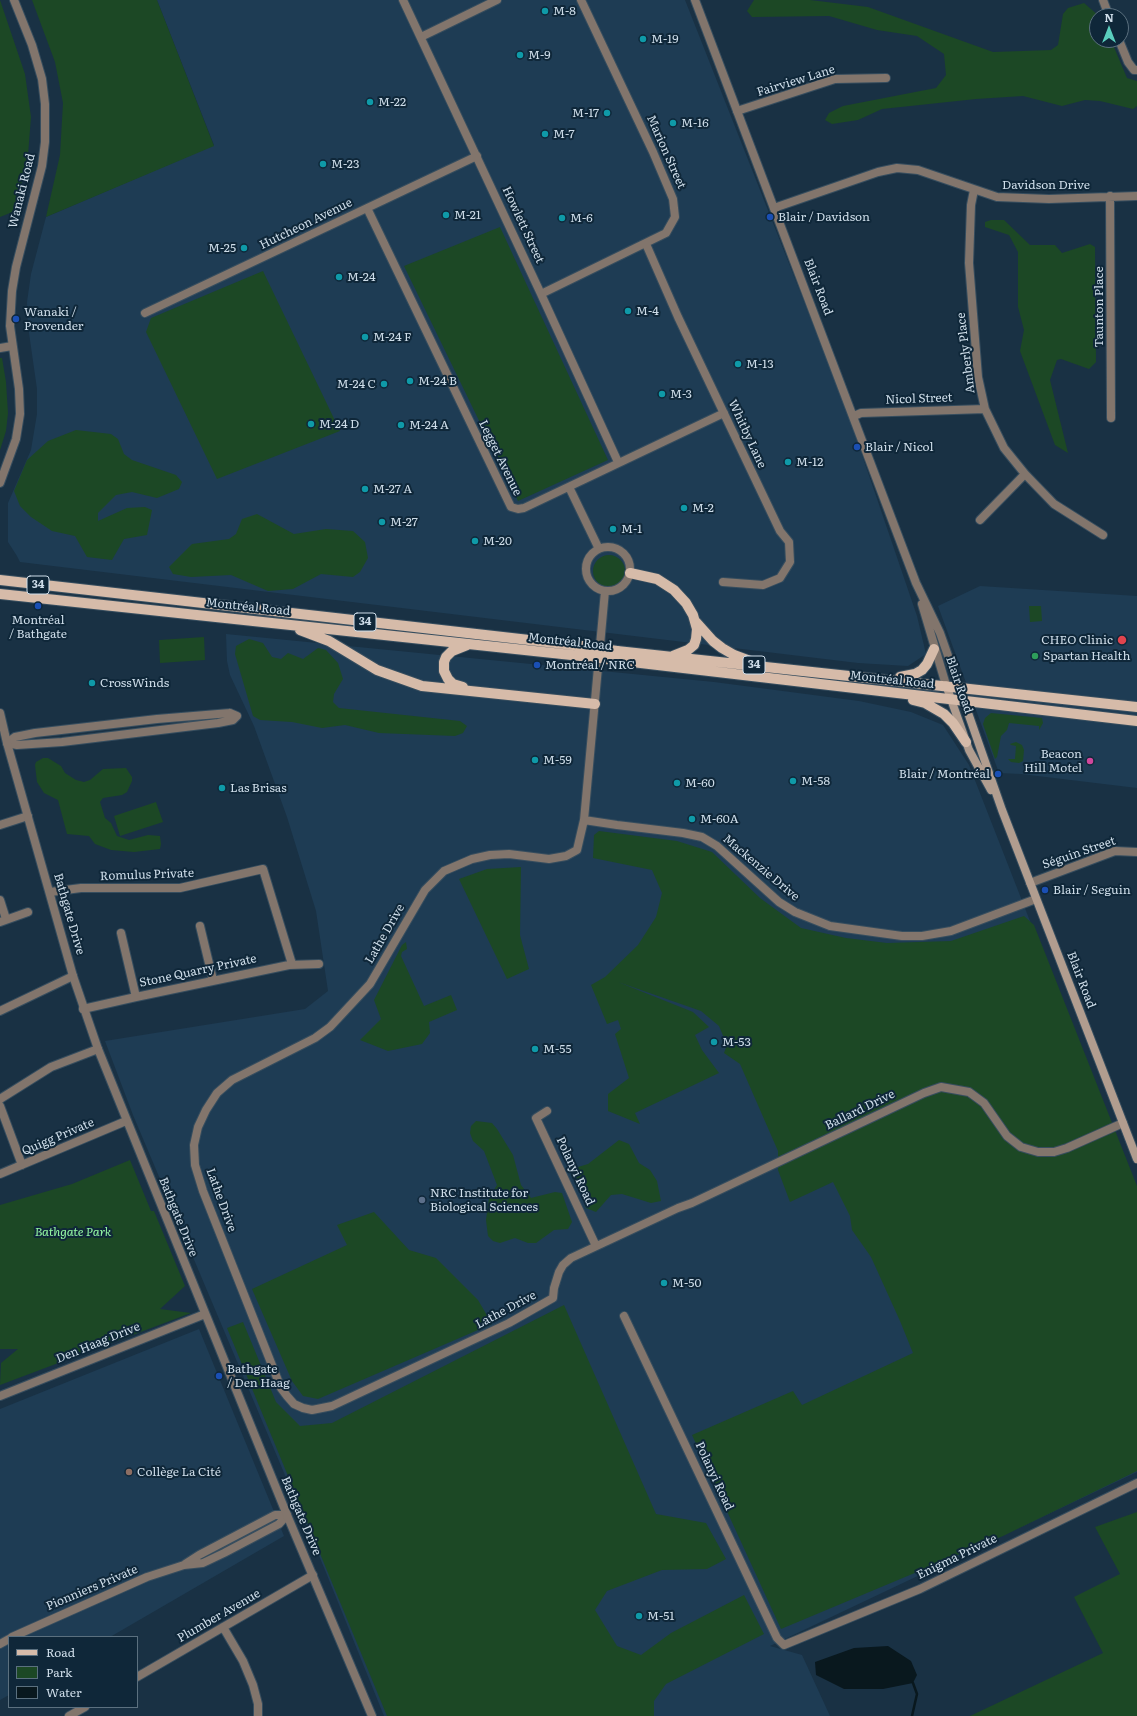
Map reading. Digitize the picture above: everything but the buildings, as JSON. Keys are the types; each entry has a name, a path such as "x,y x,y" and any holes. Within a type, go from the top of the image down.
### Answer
{"main road":[{"path":"630,573 657,579 674,590 686,603 696,621 713,641 727,652 767,667"},
{"name":"Montréal Road","path":"0,580 616,655 800,683 1137,721"},
{"name":"Montréal Road","path":"0,594 471,644 581,651"},
{"path":"672,656 688,650 694,645 697,635 696,621"},
{"path":"283,624 326,640 377,670 405,681 439,688 471,690 594,704"},
{"path":"471,644 452,651 446,657 444,666 446,675 450,681 471,690"},
{"path":"891,679 915,674 922,670 927,664 934,649"},
{"name":"Montréal Road","path":"616,655 672,656 1137,707"},
{"name":"Blair Road","path":"946,685 966,742 1002,810"},
{"name":"Blair Road","path":"959,687 1002,810 1137,1159"},
{"path":"882,692 925,703 939,711 954,723 966,742"}],"street":[{"name":"Wanaki Road","path":"0,483 15,444 20,414 19,389 12,346 10,310 14,279 42,166 45,129 45,104 42,79 32,45 14,0"},
{"name":"Howlett Street","path":"403,0 477,156 618,462"},
{"path":"421,37 497,0"},
{"name":"Marion Street","path":"541,294 666,233 676,217 673,199 628,97 581,0"},
{"name":"Blair Road","path":"695,0 854,416 916,583 934,649 946,685"},
{"path":"1122,48 1128,62 1134,70 1137,70"},
{"name":"Fairview Lane","path":"738,111 835,79 886,78"},
{"name":"Hutcheon Avenue","path":"145,313 477,156"},
{"name":"Davidson Drive","path":"774,208 878,172 898,168 918,170 947,178 974,190 998,197 1049,199 1137,196"},
{"name":"Amberly Place","path":"974,190 971,205 969,263 978,377 985,409 1004,448 1025,474 1054,504 1103,535"},
{"name":"Taunton Place","path":"1110,196 1111,418"},
{"name":"Legget Avenue","path":"367,208 511,507 518,509 524,508 618,462 724,413"},
{"name":"Whitby Lane","path":"646,244 780,531 789,542 790,562 780,578 763,585 723,582"},
{"path":"0,348 12,346"},
{"name":"Nicol Street","path":"854,416 861,413 985,409"},
{"path":"980,520 1025,474"},
{"path":"569,487 599,549"},
{"path":"610,547 620,550 628,560 630,573 625,583 620,588 613,591 605,591 594,586 588,579 586,572 588,559 599,549 610,547"},
{"name":"Blair Road","path":"916,583 940,633 959,687"},
{"path":"584,820 605,591"},
{"path":"230,713 237,716 233,720 218,723 69,741 17,745 7,743 16,737 157,718 230,713"},
{"name":"Bathgate Drive","path":"0,714 83,1009 126,1121 287,1515 372,1716"},
{"path":"0,825 28,816"},
{"name":"Lathe Drive","path":"584,820 579,845 577,850 571,854 549,859 509,854 490,855 444,871 425,890 370,984 330,1027 315,1038 232,1080 217,1093 206,1110 198,1127 194,1145 195,1165 203,1191 281,1388 294,1404 303,1408 312,1410 332,1406 509,1324 553,1298 555,1283 563,1265 571,1258 596,1246"},
{"name":"Mackenzie Drive","path":"584,820 683,833 702,838 718,846 779,902 795,912 830,926 902,936 922,936 951,931 1036,899"},
{"name":"Séguin Street","path":"1030,883 1115,851 1124,850 1137,852"},
{"name":"Romulus Private","path":"50,892 81,888 180,888 263,869 292,964"},
{"path":"0,900 3,921 28,912"},
{"path":"200,926 213,980"},
{"path":"121,933 136,996"},
{"name":"Stone Quarry Private","path":"83,1009 136,996 292,964 319,964"},
{"path":"0,1011 74,976"},
{"path":"0,1099 51,1066 98,1049"},
{"name":"Ballard Drive","path":"596,1246 692,1203 902,1102 941,1088 969,1092 984,1103 1007,1136 1021,1147 1038,1152 1054,1152 1067,1148 1123,1123"},
{"path":"0,1106 22,1165"},
{"name":"Polanyi Road","path":"547,1111 536,1118 596,1246"},
{"name":"Quigg Private","path":"0,1174 126,1121"},
{"name":"Den Haag Drive","path":"0,1396 205,1314"},
{"name":"Polanyi Road","path":"624,1316 776,1638 784,1645"},
{"name":"Enigma Private","path":"784,1645 920,1589 1137,1483"},
{"name":"Pionniers Private","path":"14,1636 147,1577 184,1565 203,1563 278,1524 287,1515"},
{"name":"Plumber Avenue","path":"138,1676 313,1575"},
{"path":"223,1627 243,1661 253,1685 258,1704 258,1716"},
{"path":"70,1716 83,1708"}],"shaded area":[{"path":"157,0 685,0 846,408 917,616 926,654 908,666 858,663 20,562 8,542 8,503 31,450 37,414 37,389 28,326 27,302 31,274 46,217 214,145"},
{"path":"980,586 1137,596 1137,788 1021,774 999,773 938,606"},
{"path":"226,634 714,682 859,701 911,712 943,725 969,765 1137,1195 1137,1472 770,1646 802,1655 830,1716 384,1716 325,1570 133,1115 105,1041 305,1009 328,991 316,911 287,817 254,726 230,675 227,661"},
{"name":"Collège La Cité","path":"199,1329 284,1536 112,1636 8,1636 8,1696 0,1700 0,1409"}],"green space":[{"path":"0,0 25,74 31,117 28,155 15,211 0,217"},
{"path":"32,0 157,0 214,146 46,217 60,155 63,103 55,62"},
{"path":"754,0 810,0 868,7 993,52 1051,50 1058,45 1063,14 1068,8 1084,3 1090,8 1089,48 1114,48 1127,78 1137,81 1137,106 1133,109 1100,101 1085,100 1062,106 1023,96 976,99 882,109 858,120 832,124 825,120 829,113 843,106 936,88 946,75 944,54 917,36 877,30 829,16 752,17 747,11"},
{"path":"991,220 1004,220 1030,245 1055,245 1062,253 1090,244 1095,247 1096,362 1089,369 1061,359 1057,360 1050,380 1068,453 1055,445 1020,351 1024,330 1018,307 1018,252 1009,235 985,227 985,222"},
{"path":"500,227 608,460 518,501 404,266"},
{"path":"263,271 340,431 217,479 146,332 151,318"},
{"path":"0,358 2,358 6,382 8,413 6,431 0,450"},
{"path":"76,430 111,434 118,439 124,454 132,460 176,475 182,482 179,489 157,498 132,492 116,495 98,513 98,521 127,508 145,507 152,510 147,535 124,539 112,560 87,557 75,536 52,531 31,517 20,506 14,491 27,460 48,441"},
{"path":"257,514 294,534 326,529 353,531 365,542 368,558 360,572 353,577 321,574 293,589 268,591 231,575 191,577 173,574 169,567 192,544 229,539 236,534 242,519"},
{"path":"609,555 620,560 625,571 620,582 609,587 598,582 593,571 598,560"},
{"path":"1029,606 1041,606 1042,621 1030,622"},
{"path":"204,637 205,660 160,663 159,640"},
{"path":"249,639 263,643 272,657 281,659 288,653 303,659 318,648 326,650 338,663 343,679 334,694 333,702 339,708 460,721 467,726 463,733 455,736 379,733 345,725 322,728 292,722 260,720 253,716 235,654 236,646"},
{"path":"991,713 1042,718 1043,723 1039,730 1039,726 1009,723 1007,730 1001,736 997,757 995,759 983,724 985,718"},
{"path":"1016,742 1022,745 1024,750 1023,761 1019,763 1011,762 1008,759 1015,759 1016,746 1010,744"},
{"path":"43,758 48,758 61,766 65,773 76,780 84,782 90,780 103,769 126,768 132,777 132,781 127,792 122,795 103,798 100,802 105,818 111,823 117,836 129,840 148,835 160,836 160,849 134,852 111,850 95,844 89,836 67,834 58,800 44,793 37,782 35,765 36,762"},
{"path":"156,802 163,822 120,836 114,816"},
{"path":"599,831 677,841 712,852 760,898 801,928 846,938 887,943 951,941 1024,916 1034,925 1137,1186 1137,1471 1003,1536 781,1629 692,1435 793,1391 802,1405 913,1353 871,1257 852,1230 850,1216 833,1182 790,1202 778,1170 778,1151 740,1064 724,1053 727,1045 719,1026 701,1011 618,982 693,1012 709,1027 695,1035 702,1050 719,1073 635,1113 640,1124 608,1111 608,1094 629,1078 615,1034 621,1029 618,1020 607,1024 591,985 605,977 638,945 656,917 662,893 652,870 593,858 594,835"},
{"path":"521,867 520,935 529,969 507,979 459,879 487,869"},
{"path":"406,942 407,949 402,952 401,956 424,1006 451,995 457,1010 429,1022 430,1033 422,1044 388,1051 360,1040 381,1019 374,1000 402,945"},
{"path":"476,1121 492,1123 497,1129 513,1155 521,1185 531,1198 555,1192 562,1193 572,1222 568,1229 554,1230 536,1243 528,1243 515,1238 500,1243 493,1241 488,1236 486,1220 489,1198 497,1185 484,1151 473,1141 470,1133 471,1126"},
{"path":"619,1140 629,1144 639,1163 650,1170 657,1181 661,1201 651,1203 622,1194 611,1195 596,1212 586,1208 576,1177 578,1167 588,1164"},
{"name":"Bathgate Park","path":"130,1160 151,1211 154,1211 185,1286 160,1309 191,1313 0,1385 1,1363 18,1349 0,1349 0,1205 72,1184"},
{"path":"374,1212 409,1250 436,1258 478,1300 492,1324 318,1399 303,1396 292,1381 252,1289 347,1245 337,1225"},
{"path":"564,1305 656,1514 706,1523 726,1559 707,1569 662,1570 607,1591 595,1610 617,1646 641,1655 671,1633 744,1595 764,1634 666,1684 654,1701 654,1716 387,1716 227,1328 243,1322 276,1402 300,1426 332,1423"},
{"path":"1137,1512 1137,1716 970,1716 1103,1653 1074,1597 1120,1574 1095,1527"}],"water":[{"path":"888,1646 911,1661 917,1675 913,1683 883,1689 844,1689 816,1675 815,1662 854,1648"}],"waterway":[{"path":"912,1716 917,1694 913,1683"}],"place":[{"name":"M-8","path":"545,11"},
{"name":"M-19","path":"643,39"},
{"name":"M-9","path":"520,55"},
{"name":"M-22","path":"370,102"},
{"name":"M-17","path":"607,113"},
{"name":"M-16","path":"673,123"},
{"name":"M-7","path":"545,134"},
{"name":"M-23","path":"323,164"},
{"name":"M-21","path":"446,215"},
{"name":"Blair / Davidson","path":"770,217"},
{"name":"M-6","path":"562,218"},
{"name":"M-25","path":"244,248"},
{"name":"M-24","path":"339,277"},
{"name":"M-4","path":"628,311"},
{"name":"Wanaki / Provender","path":"16,319"},
{"name":"M-24 F","path":"365,337"},
{"name":"M-13","path":"738,364"},
{"name":"M-24 B","path":"410,381"},
{"name":"M-24 C","path":"384,384"},
{"name":"M-3","path":"662,394"},
{"name":"M-24 D","path":"311,424"},
{"name":"M-24 A","path":"401,425"},
{"name":"Blair / Nicol","path":"857,447"},
{"name":"M-12","path":"788,462"},
{"name":"M-27 A","path":"365,489"},
{"name":"M-2","path":"684,508"},
{"name":"M-27","path":"382,522"},
{"name":"M-1","path":"613,529"},
{"name":"M-20","path":"475,541"},
{"name":"Montréal / Bathgate","path":"38,606"},
{"name":"CHEO Clinic","path":"1122,640"},
{"name":"Spartan Health","path":"1035,656"},
{"name":"Montréal / NRC","path":"537,665"},
{"name":"CrossWinds","path":"92,683"},
{"name":"M-59","path":"535,760"},
{"name":"Beacon Hill Motel","path":"1090,761"},
{"name":"Blair / Montréal","path":"998,774"},
{"name":"M-58","path":"793,781"},
{"name":"M-60","path":"677,783"},
{"name":"Las Brisas","path":"222,788"},
{"name":"M-60A","path":"692,819"},
{"name":"Blair / Seguin","path":"1045,890"},
{"name":"M-53","path":"714,1042"},
{"name":"M-55","path":"535,1049"},
{"name":"NRC Institute for Biological Sciences","path":"422,1200"},
{"name":"M-50","path":"664,1283"},
{"name":"Bathgate / Den Haag","path":"219,1376"},
{"name":"Collège La Cité","path":"129,1472"},
{"name":"M-51","path":"639,1616"}]}
